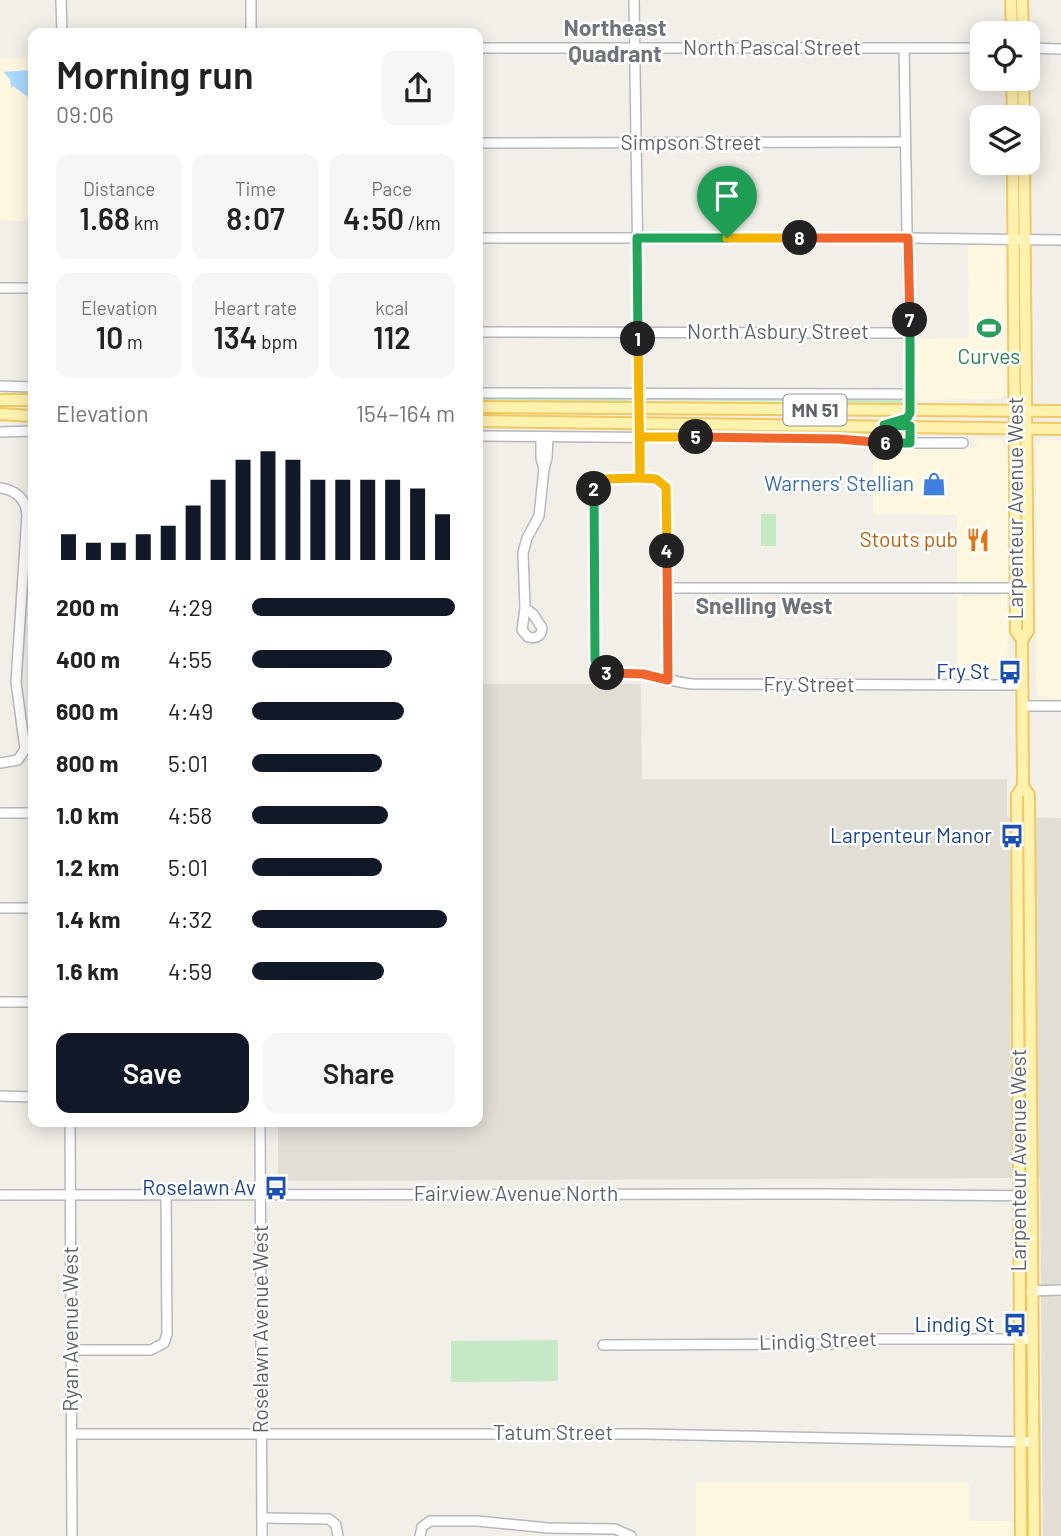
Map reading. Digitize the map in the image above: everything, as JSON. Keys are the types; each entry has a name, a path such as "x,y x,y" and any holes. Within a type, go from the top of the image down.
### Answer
{"main road":[{"path":"1012,0 1012,21"},
{"path":"1022,0 1023,21"},
{"name":"Larpenteur Avenue West","path":"1014,175 1019,239 1028,588 1028,631 1022,640"},
{"name":"Larpenteur Avenue West","path":"1019,239 1023,175"},
{"path":"0,400 28,400"},
{"name":"MN 51","path":"483,407 1061,411"},
{"path":"884,425 907,418 910,410"},
{"path":"0,414 28,416"},
{"name":"MN 51","path":"483,421 1061,429"},
{"name":"Larpenteur Avenue West","path":"1022,428 1016,631 1022,640 1023,786 1029,795 1034,1536"},
{"name":"Larpenteur Avenue West","path":"1021,1536 1017,795 1023,786"},
{"path":"1019,980 1031,980"}],"street":[{"path":"61,0 62,28"},
{"path":"251,0 251,28"},
{"path":"634,0 640,478 656,479 666,487 668,680"},
{"name":"North Pascal Street","path":"483,48 970,48"},
{"path":"904,48 910,410"},
{"path":"1040,48 1061,49"},
{"name":"Simpson Street","path":"483,143 905,142"},
{"path":"483,238 1061,240"},
{"path":"0,288 28,288"},
{"name":"North Asbury Street","path":"483,332 910,333"},
{"path":"0,386 28,387"},
{"path":"483,393 911,394"},
{"path":"910,426 910,443"},
{"path":"0,432 28,431"},
{"path":"483,436 839,439 876,443 963,443"},
{"path":"525,608 523,553 527,538 539,516 544,468 541,458 545,437"},
{"name":"Fry Street","path":"640,478 603,479 594,489 595,660 598,669 607,673 643,674 709,685 1023,685"},
{"path":"0,488 18,494 25,504 27,515 16,682 25,749 18,760 0,763"},
{"path":"667,588 1028,588"},
{"path":"1023,706 1061,706"},
{"path":"0,813 28,813"},
{"path":"0,908 28,908"},
{"path":"0,1002 28,1002"},
{"path":"0,1096 28,1097"},
{"name":"Ryan Avenue West","path":"71,1127 72,1536"},
{"name":"Roselawn Avenue West","path":"260,1127 262,1536"},
{"name":"Fairview Avenue North","path":"0,1195 1032,1196"},
{"path":"71,1350 151,1350 164,1343 167,1334 166,1196"},
{"path":"1031,1291 1061,1290"},
{"name":"Lindig Street","path":"603,1345 833,1344 873,1339 1032,1339"},
{"name":"Tatum Street","path":"72,1434 644,1434 1033,1442"},
{"path":"262,1518 329,1519 336,1525 338,1534"},
{"path":"420,1535 422,1527 428,1521 464,1520 548,1532 615,1529 631,1536"}],"shaded area":[{"path":"0,58 28,58 28,221 0,220"},
{"path":"968,245 1005,245 1007,394 1001,399 918,400 915,339 969,338"},
{"path":"976,438 1002,440 1008,449 1008,578 1003,584 957,585 957,515 873,514 873,446 977,447 978,444 974,442"},
{"path":"1042,439 1061,440 1061,699 1040,698 1036,689 1036,447"},
{"path":"957,592 963,597 1007,594 1006,681 958,681"},
{"path":"483,684 641,684 642,779 1007,779 1007,817 1061,818 1061,1536 1043,1536 1040,1178 278,1181 278,1127 483,1127"},
{"path":"696,1482 969,1482 969,1521 1012,1521 1012,1536 696,1536"}],"green space":[{"path":"609,397 630,398 631,401 483,402 483,398"},
{"path":"668,397 900,398 902,401 647,400"},
{"path":"649,429 899,433 902,436 899,439 835,435 648,433"},
{"path":"761,514 776,514 776,546 761,546"},
{"path":"558,1340 558,1381 451,1382 451,1341"}],"water":[{"path":"28,70 28,97 13,86 11,88 10,79 3,72"}],"place":[{"name":"Curves","path":"989,328"},
{"name":"Warners' Stellian","path":"934,484"},
{"name":"Stouts pub","path":"978,540"},
{"name":"Fry St","path":"1010,672"},
{"name":"Larpenteur Manor","path":"1012,836"},
{"name":"Roselawn Av","path":"276,1188"},
{"name":"Lindig St","path":"1015,1325"}],"district":[{"name":"Northeast Quadrant","path":"615,41"},
{"name":"Snelling West","path":"764,606"}],"route":[{"path":"727,238 637,238 640,478 603,479 594,489 595,660 598,669 604,673 643,674 668,680 667,492 660,480 640,478 640,437 839,439 910,443 910,426 884,425 907,418 910,413 908,238 727,238"}]}
